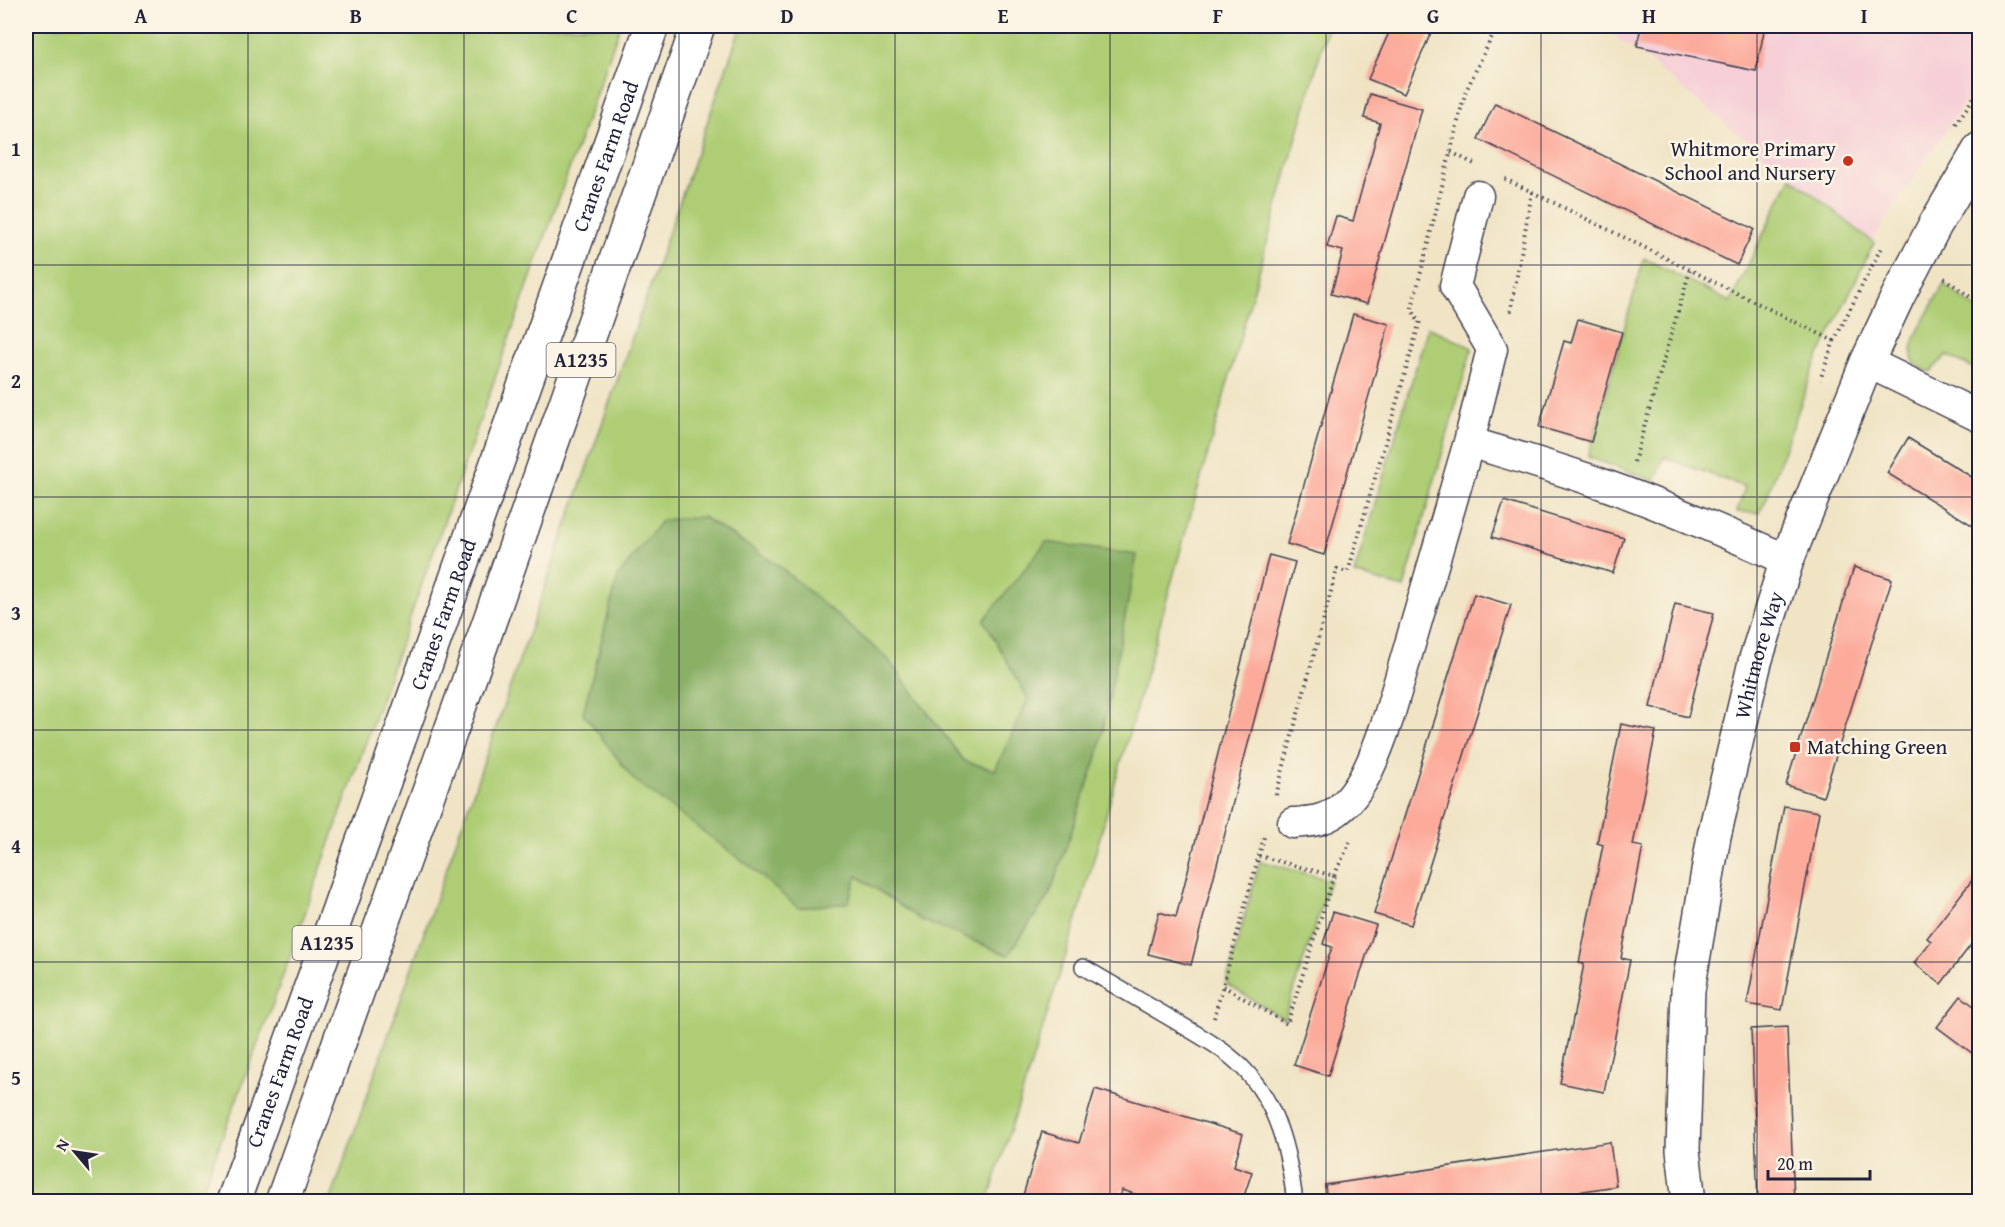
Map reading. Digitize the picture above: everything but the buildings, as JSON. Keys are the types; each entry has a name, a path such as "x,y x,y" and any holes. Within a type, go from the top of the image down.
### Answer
{"main road":[{"name":"Cranes Farm Road","path":"233,1202 651,26"},
{"name":"Cranes Farm Road","path":"282,1202 464,694 698,26"},
{"name":"Whitmore Way","path":"1689,1202 1683,1150 1688,990 1714,836 1755,662 1787,560 1868,362 1898,296 1935,225 1980,149"}],"street":[{"path":"1293,823 1322,819 1344,806 1362,782 1389,716 1469,442 1492,350 1455,286 1478,196"},
{"path":"1868,362 1980,417"},
{"path":"1469,442 1603,484 1704,523 1787,560"}],"lane":[{"path":"1083,967 1195,1033 1242,1068 1260,1091 1280,1127 1292,1171 1295,1202"}],"path":[{"path":"1274,799 1337,569 1348,572 1420,321 1416,318 1412,308 1465,93 1497,26"},
{"path":"1451,152 1481,167"},
{"path":"1502,177 1833,341 1819,384"},
{"path":"1509,321 1532,192"},
{"path":"1634,465 1690,270"},
{"path":"1937,285 1942,276 1980,304"},
{"path":"1212,1026 1265,833"},
{"path":"1223,986 1287,1024 1334,876 1354,834"},
{"path":"1259,856 1334,876"}],"shaded area":[{"name":"Whitmore Primary School and Nursery","path":"1600,26 1979,26 1979,81 1871,242 1635,50"}],"green space":[{"path":"26,26 620,26 271,1009 198,1201 26,1201"},
{"path":"741,26 1328,26 1074,929 988,1201 330,1202"},
{"path":"1791,177 1874,243 1815,364 1766,500 1759,513 1737,512 1745,487 1664,457 1655,481 1588,457 1644,258 1730,302"},
{"path":"1944,284 1979,311 1979,371 1947,355 1930,372 1913,360 1912,349 1918,330"},
{"path":"1428,327 1472,348 1404,588 1354,574"},
{"path":"703,517 778,565 887,658 964,761 995,770 1028,699 984,620 1046,542 1137,555 1099,751 1050,894 1008,955 921,920 857,876 848,903 798,908 748,865 633,779 583,713 618,576 662,520"},
{"path":"1260,861 1330,880 1284,1019 1226,984"}],"place":[{"name":"Whitmore Primary School and Nursery","path":"1848,161"},
{"name":"Matching Green","path":"1795,747"}]}
